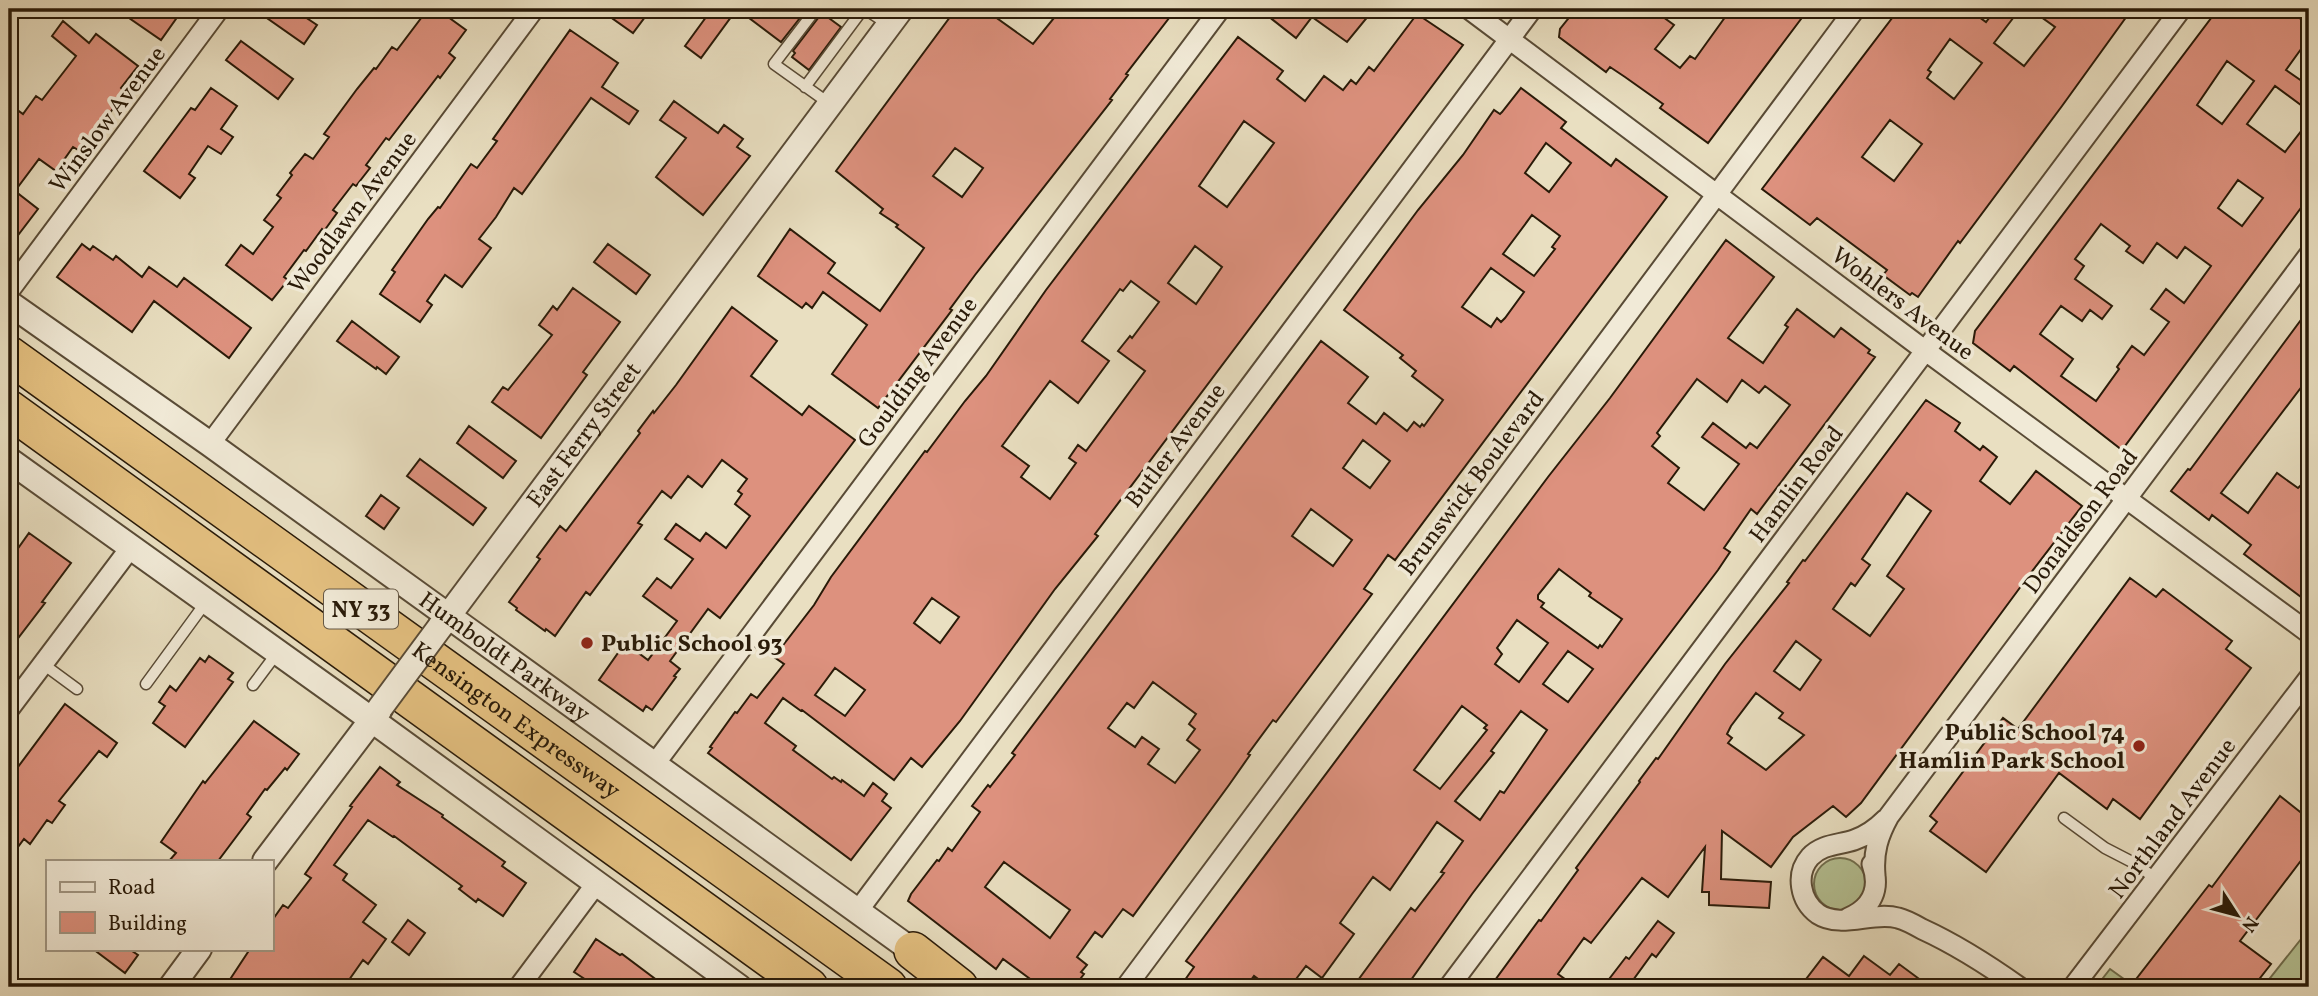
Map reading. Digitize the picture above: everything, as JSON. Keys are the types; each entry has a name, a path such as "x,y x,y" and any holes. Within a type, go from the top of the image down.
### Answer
{"highway":[{"name":"Kensington Expressway","path":"9,355 888,987"},
{"name":"Kensington Expressway","path":"9,409 810,987"},
{"path":"913,951 958,987"}],"street":[{"name":"Winslow Avenue","path":"9,291 219,9"},
{"name":"Woodlawn Avenue","path":"210,444 534,9"},
{"name":"Goulding Avenue","path":"654,765 1220,9"},
{"name":"Wohlers Avenue","path":"1469,9 2309,633"},
{"name":"Butler Avenue","path":"857,912 1532,9"},
{"name":"Brunswick Boulevard","path":"1126,987 1855,9"},
{"name":"Hamlin Road","path":"1449,987 2180,9"},
{"name":"East Ferry Street","path":"266,860 895,17"},
{"name":"Donaldson Road","path":"1876,877 1875,850 1889,816 2309,255"},
{"name":"Humboldt Parkway","path":"9,303 210,444 444,622 654,765 857,912 967,987"},
{"path":"9,460 277,652 376,714 596,884 739,987"},
{"path":"9,709 131,547"},
{"name":"Northland Avenue","path":"2073,987 2309,678"},
{"name":"Donaldson Road","path":"1837,919 1819,914 1808,904 1801,883 1807,862 1817,851 1829,845 1863,836 1889,816"},
{"path":"1829,845 1847,845 1860,851 1870,861 1885,904 1906,921"},
{"path":"1837,919 1847,918 1864,909 1874,895 1876,877"},
{"path":"519,987 596,884"},
{"path":"1837,919 1889,916 1906,921 1984,961 2019,987"},
{"path":"171,987 199,950"}],"lane":[{"path":"816,9 774,64 830,105"},
{"path":"805,87 864,9 895,17"},
{"path":"146,684 206,601"},
{"path":"253,685 277,652"},
{"path":"43,664 77,689"},
{"path":"2064,818 2105,848 2136,863 2156,879"}],"green space":[{"path":"1840,858 1850,860 1858,866 1864,874 1864,894 1858,902 1850,908 1840,910 1830,908 1822,902 1816,894 1814,884 1816,874 1822,866 1830,860"},
{"path":"2309,929 2309,987 2263,987"},
{"path":"2110,969 2135,987 2096,987"}],"building":[{"path":"116,9 183,9 161,40"},
{"path":"254,9 293,9 317,25 304,44"},
{"path":"428,9 437,9 466,30 449,53 455,58 389,140 386,138 366,165 370,168 356,186 353,184 333,210 337,213 324,231 322,229 306,251 304,250 284,277 288,280 272,300 226,265 241,245 253,254 273,227 264,220 281,198 277,195 292,175 290,173 305,154 313,159 329,137 324,134 357,89 392,47 397,50"},
{"path":"599,9 651,9 633,33"},
{"path":"712,9 737,9 701,58 685,46"},
{"path":"737,9 807,9 781,42"},
{"path":"956,9 984,9 1033,44 1054,18 1040,9 1089,9 1099,16 1105,9 1176,9 1126,74 1128,75 1110,99 1112,100 975,275 878,408 832,374 867,325 823,292 812,308 806,303 802,308 758,276 790,229 835,263 828,273 880,311 924,248 880,213 883,209 836,171","holes":["955,148 983,168 962,197 933,176"]},
{"path":"1259,9 1374,9 1347,42 1312,17 1296,38"},
{"path":"1576,9 1652,9 1674,25 1655,49 1680,68 1690,56 1695,59 1731,9 1796,9 1804,15 1708,143 1660,108 1663,104 1610,67 1606,72 1559,37 1560,29"},
{"path":"1899,9 1968,9 1986,22 1996,9 2020,9 1994,43 2024,66 2055,27 2030,9 2132,9 1918,297 1912,293 1910,295 1883,275 1887,270 1817,218 1810,225 1762,189","holes":["1950,39 1982,63 1954,99 1927,78 1931,72 1928,70","1890,120 1922,144 1894,181 1862,157"]},
{"path":"2218,9 2287,9 2309,25 2309,38 2286,70 2309,86 2309,111 2275,86 2247,124 2285,152 2309,121 2309,197 2122,450 2014,366 2010,371 1973,343 1975,331","holes":["2227,61 2254,81 2222,124 2197,105","2238,180 2263,198 2242,226 2218,208","2101,224 2130,246 2126,251 2143,263 2157,243 2177,258 2185,247 2211,266 2184,303 2166,289 2151,309 2169,322 2144,355 2132,346 2096,401 2061,376 2073,359 2040,334 2061,306 2082,321 2090,310 2102,319 2112,306 2075,279 2084,266 2075,259"]},
{"path":"822,13 841,27 809,70 792,57 795,53 793,51"},
{"path":"1417,14 1463,45 1095,534 1098,536 1055,589 960,721 922,767 911,758 894,780 783,698 765,723 796,746 793,750 832,779 834,777 841,782 842,780 864,796 873,783 887,794 882,801 891,808 851,860 708,753 735,712 737,713 751,694 757,698 784,664 774,657 814,605 831,577 925,451 927,452 986,376 1046,290 1238,37 1283,71 1277,79 1305,101 1324,76 1343,90 1351,80 1356,84 1369,67 1374,71","holes":["1244,121 1274,143 1227,207 1199,186","1195,246 1222,267 1196,304 1168,283","1131,281 1159,302 1132,338 1130,336 1118,351 1145,371 1086,451 1078,445 1069,458 1076,463 1050,499 1021,477 1029,466 1002,446 1050,381 1078,403 1109,361 1082,341 1120,289 1123,291","932,598 959,617 940,643 914,623","835,668 865,690 845,716 815,695"]},
{"path":"63,21 89,43 96,34 138,66 121,88 125,92 80,151 73,147 56,171 39,159 15,191 38,209 9,247 9,104 23,114 36,96 42,100 76,56 52,36"},
{"path":"570,30 618,63 602,87 638,111 629,124 591,98 522,194 514,188 479,239 491,248 462,287 445,275 427,301 432,305 420,322 380,294 395,272 392,270 471,164 477,168 497,141 493,139"},
{"path":"241,41 293,79 278,99 226,60"},
{"path":"211,88 237,106 221,129 233,137 221,154 208,146 189,174 195,178 180,198 144,171 191,108 195,110"},
{"path":"1521,88 1566,122 1561,128 1611,166 1616,159 1667,197 1395,560 1388,555 1364,589 1372,594 1276,722 1273,720 1133,916 1123,909 1102,937 1095,932 1077,957 1087,965 1074,987 1041,987 1003,959 996,969 908,901 911,894 948,848 952,851 980,812 972,806 1015,755 1012,753 1321,341 1368,377 1348,403 1376,424 1384,413 1407,431 1414,422 1420,427 1422,424 1424,426 1443,400 1412,376 1416,371 1400,358 1403,355 1344,310 1418,210 1463,155 1494,110 1500,114","holes":["1546,143 1571,163 1549,192 1525,173","1532,215 1560,236 1552,247 1555,249 1534,276 1503,254","1491,268 1524,292 1505,318 1501,322 1497,318 1491,327 1462,307","1363,440 1390,461 1370,488 1343,468","1311,509 1352,540 1333,566 1292,536","1153,682 1196,714 1189,724 1195,729 1187,740 1200,750 1175,783 1148,764 1159,749 1142,737 1135,747 1108,728 1127,703 1134,708","1004,862 1070,910 1050,938 985,887"]},
{"path":"674,101 718,133 724,125 743,139 737,147 750,156 703,215 656,177 686,138 660,120"},
{"path":"1726,240 1774,277 1728,338 1763,363 1797,309 1834,337 1841,328 1875,357 1757,514 1751,509 1724,548 1730,552 1718,570 1472,894 1406,987 1353,987 1411,908 1415,911 1444,873 1441,872 1463,841 1437,822 1390,890 1373,877 1367,885 1340,923 1354,934 1322,978 1306,966 1290,987 1269,987 1254,976 1246,987 1180,987 1194,967 1186,961","holes":["1697,379 1727,402 1742,380 1759,393 1765,386 1790,405 1757,448 1750,443 1746,448 1713,423 1702,437 1739,464 1704,510 1668,483 1679,468 1652,446 1660,436 1657,433","1559,569 1591,593 1589,596 1622,619 1602,647 1600,645 1598,648 1541,607 1544,603 1538,599 1538,595","1517,620 1548,643 1519,682 1495,664 1502,654 1497,648","1568,651 1593,669 1568,702 1543,684","1462,706 1487,725 1484,728 1487,730 1440,789 1414,770","1521,711 1547,730 1504,793 1500,791 1480,820 1455,801 1494,753 1491,751"]},
{"path":"82,244 90,250 93,246 113,260 116,256 142,277 149,267 177,287 184,278 251,328 229,358 154,301 132,332 57,277"},
{"path":"608,244 650,275 636,294 594,262"},
{"path":"573,288 620,322 583,372 587,375 541,438 492,402 503,387 508,390 552,335 539,325 553,306 557,310"},
{"path":"732,307 777,341 751,376 802,415 809,406 855,440 720,618 708,609 670,661 680,669 674,676 676,677 652,710 646,706 643,711 599,680 625,643 648,660 677,621 643,596 657,578 671,588 693,559 665,539 676,524 700,541 706,533 726,548 750,516 735,504 742,494 738,491 747,479 722,460 702,487 688,476 671,498 662,491 638,523 642,525 590,595 586,592 555,636 516,610 509,602 560,526 566,531"},
{"path":"2309,309 2309,377 2221,493 2248,513 2277,473 2309,493 2309,603 2244,554 2251,545 2212,515 2209,520 2171,491 2188,469 2190,470"},
{"path":"352,321 399,357 386,374 337,341"},
{"path":"1926,400 1960,423 1955,431 1980,450 1983,446 1997,457 1980,481 2010,504 2036,471 2082,506 1861,803 1846,817 1833,806 1793,837 1771,867 1722,831 1721,879 1771,882 1769,908 1709,905 1709,892 1702,892 1705,847 1668,897 1642,878 1591,943 1584,938 1558,974 1576,987 1490,987 1539,920 1541,921 1578,870 1576,868 1725,664 1789,583 1787,582 1803,560 1805,561","holes":["1907,493 1931,511 1887,576 1904,589 1870,636 1833,609 1851,583 1855,586 1870,565 1862,559","1796,641 1821,660 1800,690 1774,671","1756,693 1783,713 1779,718 1804,735 1766,770 1728,743 1732,738 1727,734"]},
{"path":"469,426 516,461 503,478 457,443"},
{"path":"420,459 486,508 473,525 407,476"},
{"path":"381,495 399,508 384,529 366,516"},
{"path":"29,533 71,563 9,650 9,561"},
{"path":"2130,578 2156,597 2163,589 2232,641 2226,649 2251,668 2140,819 2113,799 2107,809 2059,773 1986,872 1930,831 1937,822 1930,816 2003,718 2018,729"},
{"path":"209,656 233,673 228,679 233,682 185,747 153,723 165,706 159,702 170,686 176,691 200,658 205,662"},
{"path":"65,704 117,743 107,757 99,751 59,801 65,805 52,823 47,820 30,844 24,839 9,859 9,779"},
{"path":"254,721 299,754 287,770 285,768 267,790 265,789 247,814 251,817 219,860 170,860 176,853 161,842 203,781 205,783"},
{"path":"380,767 400,782 397,785 443,815 442,817 505,862 502,866 526,883 503,916 478,899 476,902 459,889 462,886 368,820 334,865 347,874 343,880 376,905 363,922 386,939 368,964 363,960 344,987 225,987 249,950 273,950 273,919 283,905 288,908 311,878 305,874 352,807 350,806"},
{"path":"2280,796 2309,819 2309,850 2240,941 2271,964 2253,987 2130,987 2209,885 2212,887"},
{"path":"408,920 425,933 409,955 392,942"},
{"path":"1658,921 1674,933 1656,957 1652,954 1628,987 1603,987 1626,957 1629,959"},
{"path":"596,939 622,954 666,987 597,987 574,972"},
{"path":"94,950 130,950 138,955 125,973"},
{"path":"1864,956 1890,975 1899,964 1930,987 1800,987 1823,957 1849,976"}],"place":[{"name":"Public School 93","path":"587,643"},
{"name":"Public School 74 Hamlin Park School","path":"2139,746"}]}
